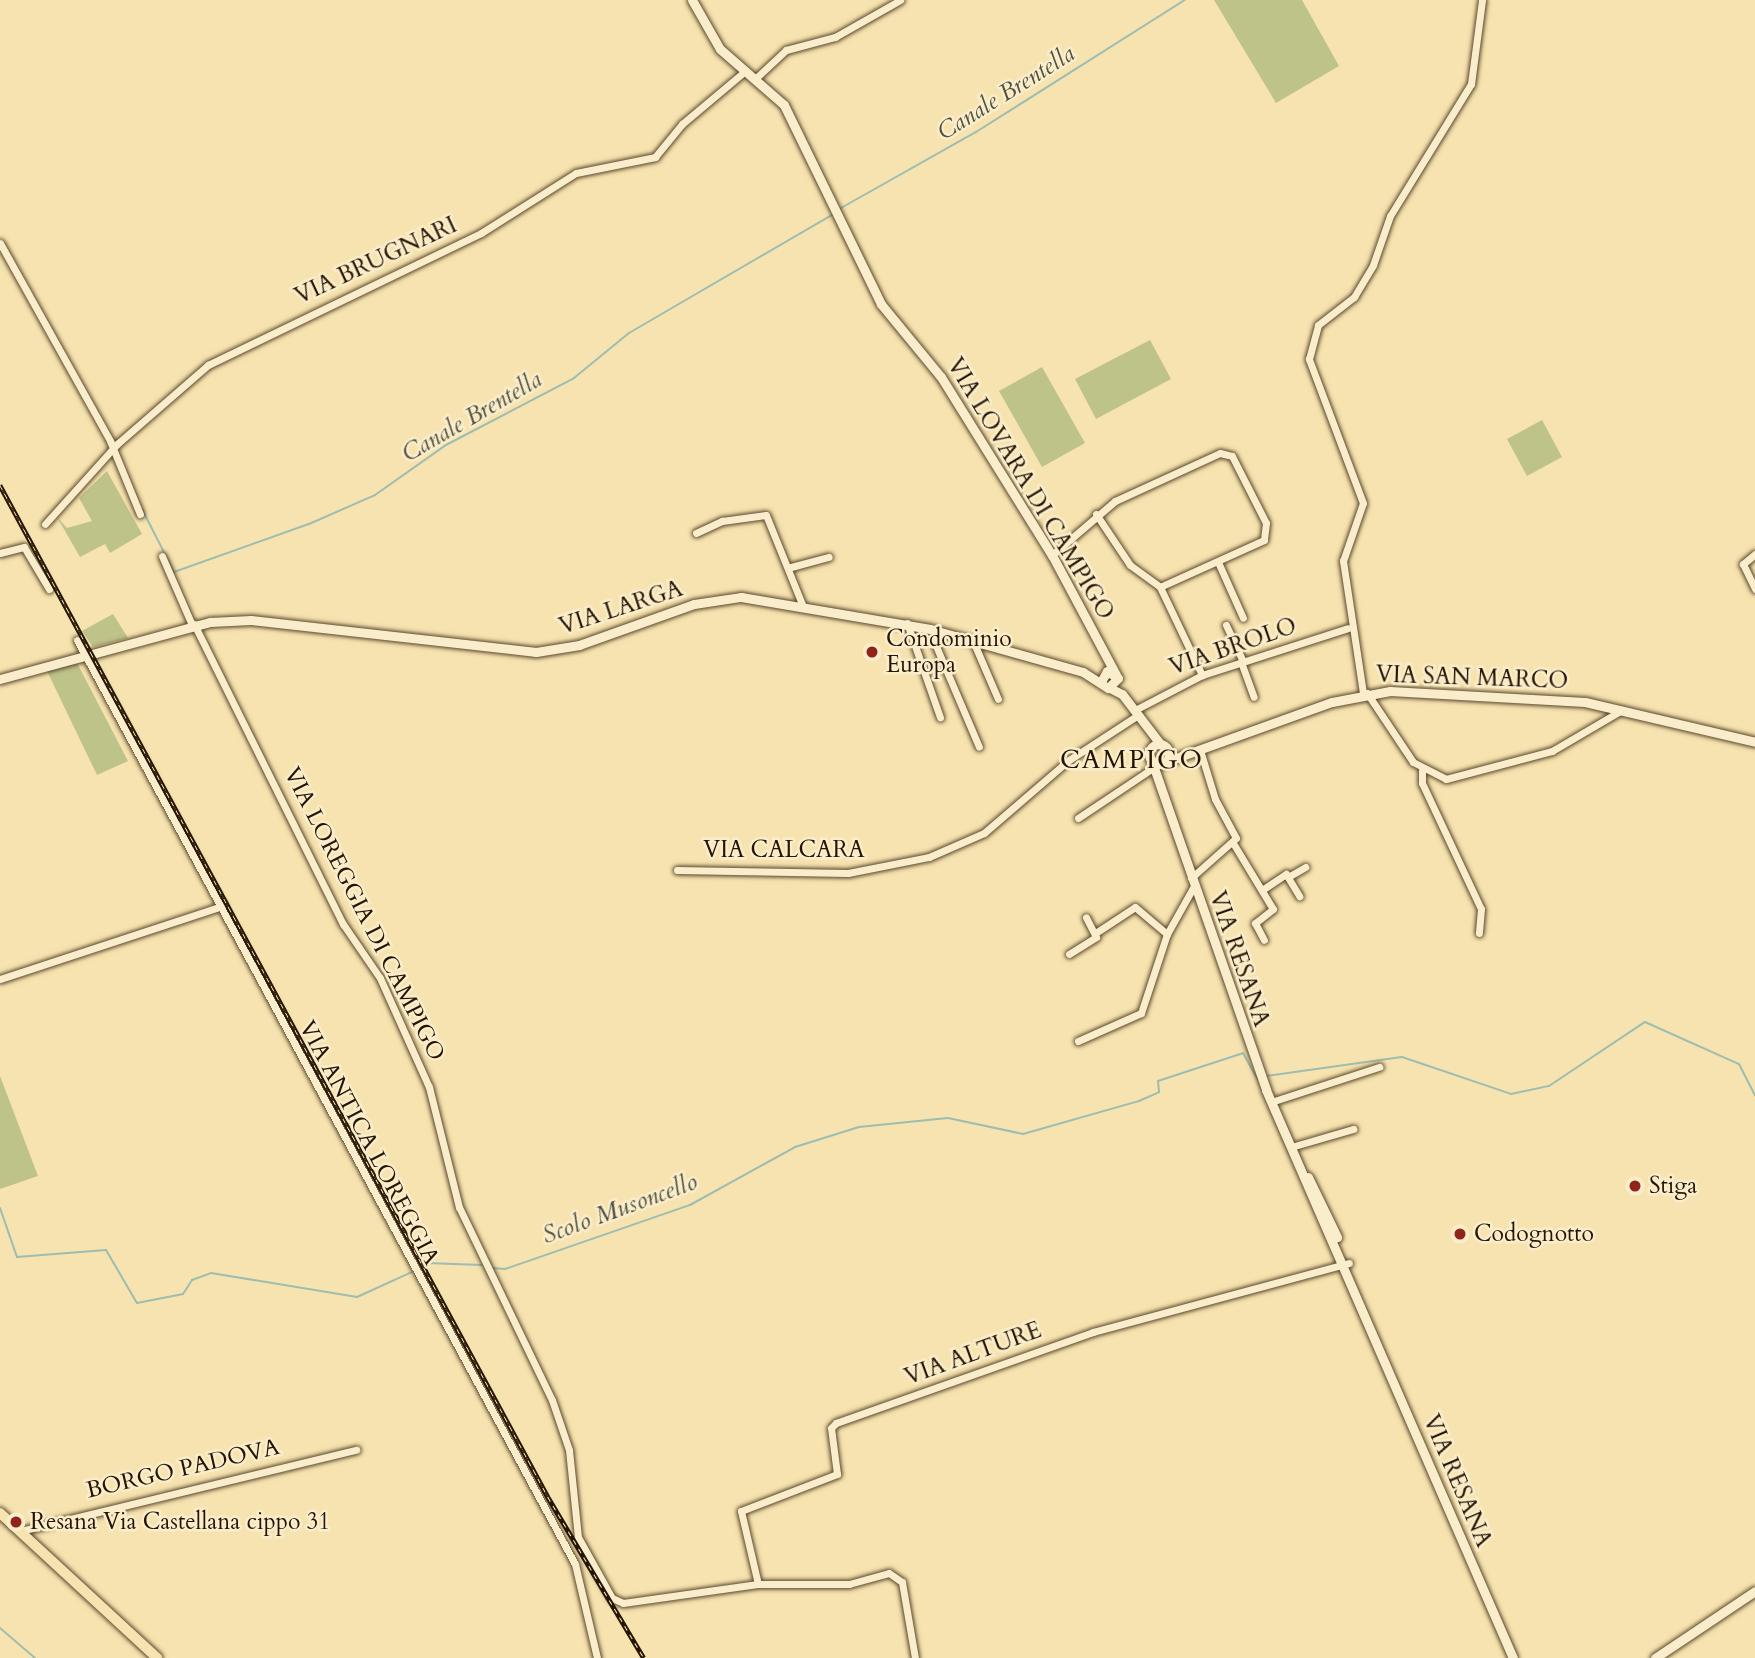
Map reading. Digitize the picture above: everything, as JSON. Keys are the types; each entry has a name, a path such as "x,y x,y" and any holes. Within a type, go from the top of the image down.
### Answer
{"main road":[{"path":"0,1513 157,1658"}],"street":[{"name":"VIA LOVARA DI CAMPIGO","path":"692,0 720,49 744,72 756,78 801,135 887,314 938,372 1052,555 1135,710 1146,728 1164,746"},
{"path":"756,78 786,50 835,37 900,0"},
{"path":"1482,0 1471,84 1390,216 1373,265 1354,297 1318,325 1309,359 1363,503 1343,561 1348,628 1365,693 1422,770 1447,779 1476,775 1552,751 1622,710"},
{"name":"VIA BRUGNARI","path":"44,524 112,452 220,358 481,233 576,173 655,157 682,124 744,72"},
{"path":"0,243 112,452 141,514"},
{"path":"1052,555 1096,514 1220,453 1234,458 1268,530 1260,544 1160,587"},
{"path":"696,533 763,514 791,567 802,604"},
{"path":"1096,514 1130,565 1160,587 1202,675"},
{"path":"0,553 24,547 48,589"},
{"path":"1755,554 1743,564 1755,589"},
{"name":"VIA LOREGGIA DI CAMPIGO","path":"162,556 193,625 343,924 380,978 429,1087 463,1217 562,1427 581,1545 620,1603 758,1584"},
{"path":"791,567 829,557"},
{"path":"1218,562 1243,618"},
{"name":"VIA LARGA","path":"0,679 193,625 251,620 532,652 579,645 710,600 802,604 907,624 1103,676"},
{"path":"907,624 940,717"},
{"path":"1226,625 1254,697"},
{"name":"VIA BROLO","path":"1135,710 1202,675 1348,628"},
{"path":"935,630 934,641 979,747"},
{"name":"VIA ANTICA LOREGGIA","path":"77,640 82,655 222,906 575,1564 597,1658"},
{"path":"973,640 998,699"},
{"name":"VIA LOVARA DI CAMPIGO","path":"1106,654 1103,676 1110,688 1135,710"},
{"path":"1103,676 1117,676"},
{"path":"1110,688 1117,676"},
{"name":"VIA SAN MARCO","path":"1156,760 1200,750 1365,693 1571,701 1622,710 1755,742"},
{"name":"VIA CALCARA","path":"677,870 848,873 929,857 984,833 1069,760 1135,710"},
{"name":"VIA LOVARA DI CAMPIGO","path":"1146,728 1156,760"},
{"path":"1156,760 1164,746"},
{"path":"1079,818 1156,760 1164,746"},
{"name":"VIA SAN MARCO","path":"1164,746 1188,753"},
{"path":"1078,1041 1141,1013 1167,934 1192,882 1233,843 1235,832 1215,799 1200,750"},
{"name":"VIA RESANA","path":"1156,760 1157,776 1192,882 1271,1102 1346,1265 1366,1320 1513,1658"},
{"path":"1422,770 1422,783 1481,909 1479,933"},
{"path":"1233,843 1273,909 1255,923 1264,940"},
{"path":"1262,890 1305,867"},
{"path":"1288,877 1299,896"},
{"path":"0,979 222,906"},
{"path":"1069,954 1135,907 1167,934"},
{"path":"1086,916 1097,932"},
{"path":"1271,1102 1379,1067"},
{"path":"1291,1147 1353,1129"},
{"name":"VIA ALTURE","path":"758,1584 741,1511 837,1474 831,1428 836,1423 1093,1332 1346,1265"},
{"name":"BORGO PADOVA","path":"20,1531 356,1450"},
{"path":"758,1584 849,1584 895,1575 915,1658"},
{"path":"1655,1658 1755,1591"}],"green space":[{"path":"1214,0 1302,0 1339,66 1276,103"},
{"path":"1150,340 1171,379 1096,419 1075,379"},
{"path":"1042,367 1085,443 1042,467 999,391"},
{"path":"1542,420 1562,457 1527,476 1507,439"},
{"path":"107,471 142,534 110,553 105,544 80,557 57,517 67,528 92,521 79,498"},
{"path":"113,614 128,638 93,647 82,631"},
{"path":"76,661 128,761 97,775 46,669"},
{"path":"0,1076 38,1176 0,1189"}],"waterway":[{"name":"Canale Brentella","path":"841,208 976,132 1185,0"},
{"name":"Canale Brentella","path":"142,509 174,572 309,524 375,495 446,445 574,378 629,333 832,215"},
{"name":"Scolo Musoncello","path":"1266,1076 1402,1057 1511,1094 1549,1086 1645,1022 1739,1064 1755,1095"},
{"name":"Scolo Musoncello","path":"492,1268 505,1269 690,1205 795,1147 859,1127 948,1118 1023,1134 1139,1101 1159,1092 1158,1081 1243,1053 1257,1078"},
{"name":"Scolo Musoncello","path":"0,1208 17,1257 106,1250 137,1303 183,1294 192,1280 211,1273 357,1297 412,1272"},
{"name":"Scolo Musoncello","path":"426,1263 482,1265"},
{"path":"0,1628 35,1658"}],"railway":[{"path":"0,485 548,1497 644,1658"}],"place":[{"name":"Condominio Europa","path":"872,652"},
{"name":"Stiga","path":"1635,1186"},
{"name":"Codognotto","path":"1460,1234"},
{"name":"Resana Via Castellana cippo 31","path":"16,1522"}],"district":[{"name":"CAMPIGO","path":"1132,760"}]}
